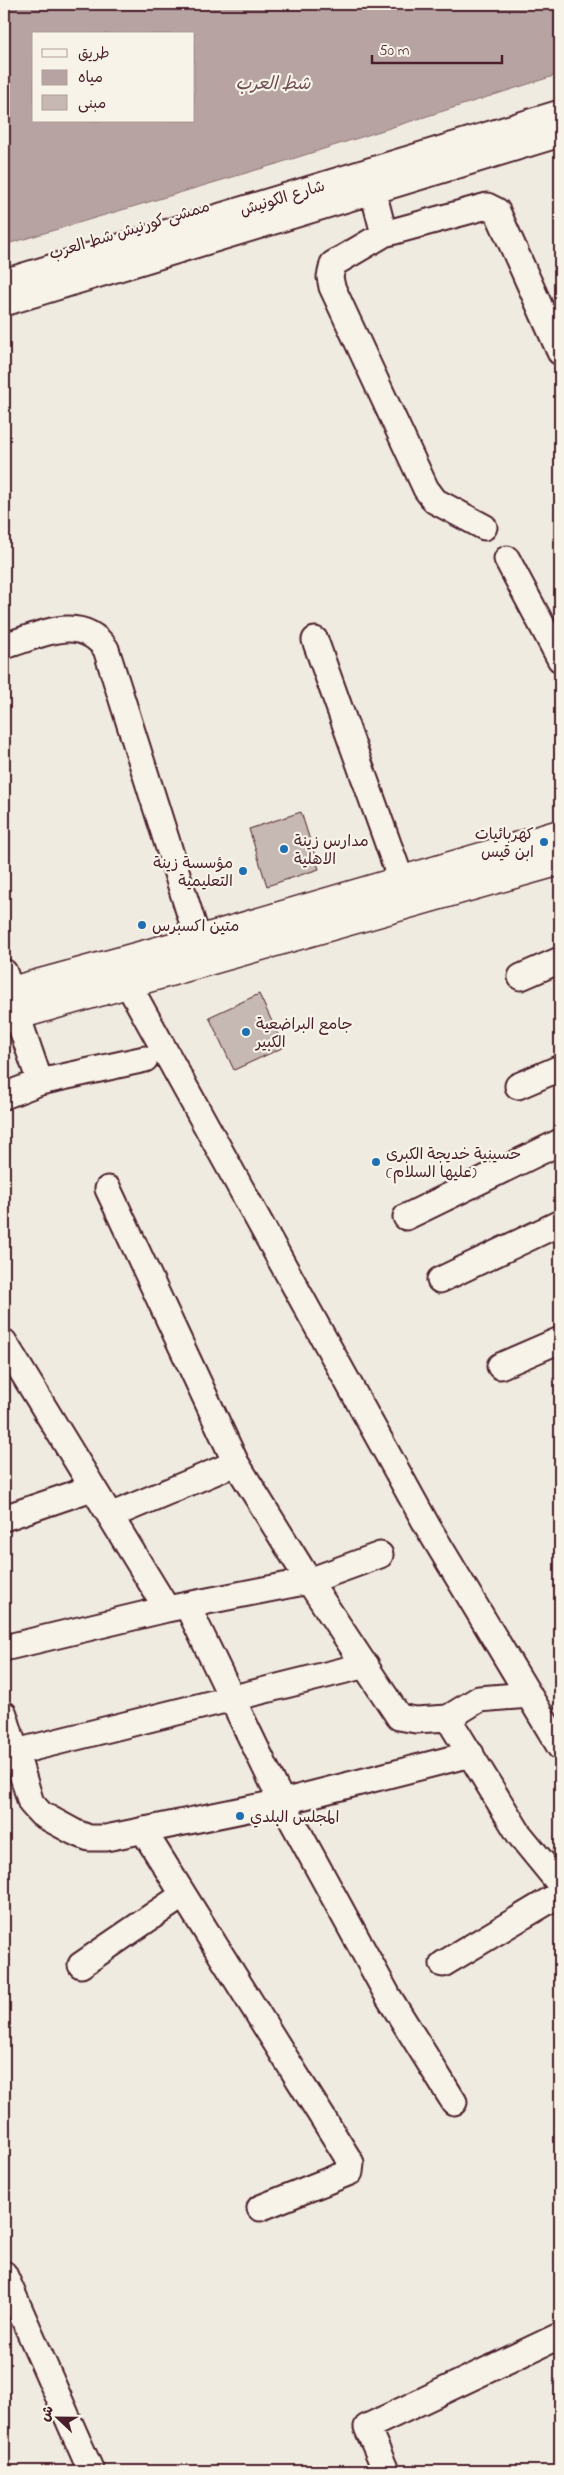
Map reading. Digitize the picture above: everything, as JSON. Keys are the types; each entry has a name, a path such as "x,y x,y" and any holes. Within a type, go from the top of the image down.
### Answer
{"main road":[{"path":"8,998 560,834"},
{"path":"8,998 128,984 560,860"}],"street":[{"name":"شارع الكونيش","path":"4,303 370,181 560,112"},
{"name":"ممشى كورنيش شط العرب","path":"4,267 514,113"},
{"name":"شارع الكونيش","path":"4,282 370,181 560,134"},
{"path":"370,181 384,234"},
{"path":"484,527 435,501 426,489 332,287 330,277 333,264 384,234 487,206 497,211 560,352"},
{"path":"507,559 560,659"},
{"path":"4,646 65,628 77,628 94,636 106,649 198,940"},
{"path":"315,640 401,880"},
{"path":"521,977 560,960"},
{"path":"128,984 429,1529 560,1747"},
{"path":"8,998 40,1082"},
{"path":"4,1096 40,1082 145,1059"},
{"path":"518,1086 560,1068"},
{"path":"406,1217 560,1142"},
{"path":"108,1189 236,1462 309,1581 399,1717 416,1720 448,1718 479,1699 529,1695"},
{"path":"440,1280 560,1223"},
{"path":"500,1366 560,1340"},
{"path":"4,1342 92,1488 110,1516 177,1607 232,1697 282,1802 388,1996 454,2102"},
{"path":"110,1516 236,1462"},
{"path":"4,1518 92,1488"},
{"path":"4,1648 177,1607 309,1581 380,1555"},
{"path":"16,1752 366,1665"},
{"path":"4,1714 31,1803 54,1822 89,1838 106,1838 282,1802 471,1754"},
{"path":"448,1718 520,1834 560,1884"},
{"path":"143,1830 351,2163 350,2172 260,2208"},
{"path":"81,1965 182,1894"},
{"path":"443,1964 560,1894"},
{"path":"4,2274 91,2471"},
{"path":"386,2471 366,2427 559,2336"}],"water":[{"name":"شط العرب","path":"4,4 560,4 560,74 273,165 4,245"}],"building":[{"name":"مدارس زينة الاهلية","path":"301,812 319,869 267,886 249,829"},
{"name":"جامع البراضعية الكبير","path":"259,994 284,1047 234,1070 209,1017"}],"place":[{"name":"كهربائيات ابن قيس","path":"544,842"},
{"name":"مدارس زينة الاهلية","path":"284,849"},
{"name":"مؤسسة زينة التعليمية","path":"243,871"},
{"name":"متين اكسبرس","path":"142,925"},
{"name":"جامع البراضعية الكبير","path":"246,1032"},
{"name":"حسينية خديجة الكبرى (عليها السلام)","path":"376,1162"},
{"name":"المجلس البلدي","path":"240,1816"}]}
